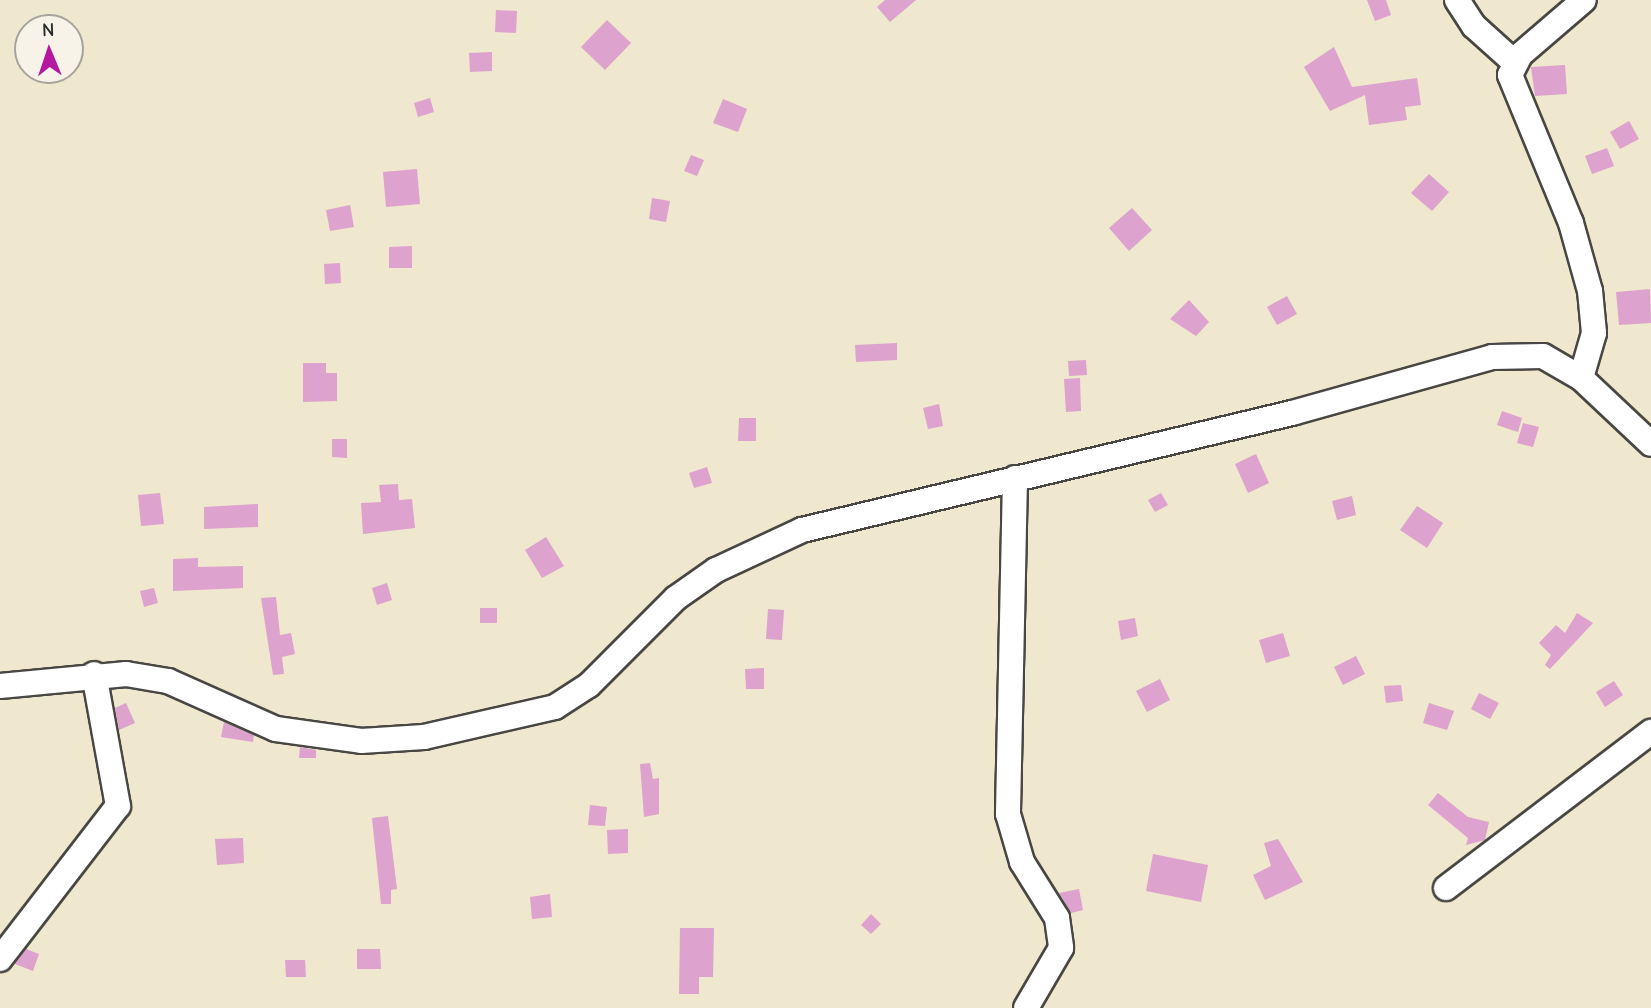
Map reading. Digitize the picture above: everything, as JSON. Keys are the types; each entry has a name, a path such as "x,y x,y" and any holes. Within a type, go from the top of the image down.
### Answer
{"street":[{"path":"1457,0 1474,26 1514,62"},
{"path":"1581,378 1594,333 1590,291 1571,223 1513,92 1514,62 1584,0"},
{"path":"0,686 94,674 167,681 276,729 361,741 425,737 555,707 589,685 676,598 716,570 802,530 1492,357 1543,356 1581,378 1651,444"},
{"path":"1015,478 1009,814 1022,862 1057,918 1061,948 1026,1008"},
{"path":"0,959 118,806 94,674"},
{"path":"1446,888 1651,732"}],"building":[{"path":"885,0 916,0 890,22 877,7"},
{"path":"1367,0 1386,0 1391,15 1375,21"},
{"path":"496,10 517,11 516,33 495,32"},
{"path":"607,20 631,43 605,70 581,47"},
{"path":"1334,47 1352,87 1417,78 1421,105 1405,107 1407,120 1369,125 1365,95 1330,111 1304,67"},
{"path":"492,52 492,71 470,72 469,53"},
{"path":"1565,65 1567,94 1535,96 1531,67"},
{"path":"430,98 434,112 418,117 414,103"},
{"path":"723,99 747,109 738,132 713,123"},
{"path":"1629,121 1639,139 1620,149 1610,132"},
{"path":"1607,148 1614,166 1592,174 1585,156"},
{"path":"691,155 704,160 697,176 684,171"},
{"path":"417,169 420,204 386,207 383,172"},
{"path":"1429,174 1449,192 1432,211 1411,193"},
{"path":"652,198 670,201 666,222 649,219"},
{"path":"350,205 354,227 330,231 326,210"},
{"path":"1132,208 1152,230 1129,251 1109,228"},
{"path":"412,246 412,268 389,268 389,247"},
{"path":"340,263 341,283 325,284 324,264"},
{"path":"1650,289 1651,323 1619,325 1616,292"},
{"path":"1287,296 1297,314 1277,325 1267,307"},
{"path":"1189,300 1209,322 1196,336 1170,319"},
{"path":"897,343 897,360 856,362 855,345"},
{"path":"1086,360 1087,375 1069,376 1068,361"},
{"path":"303,363 326,363 326,373 337,373 337,401 303,402"},
{"path":"1080,378 1081,411 1066,412 1064,379"},
{"path":"939,404 943,426 928,429 923,408"},
{"path":"1502,411 1522,418 1518,432 1497,425"},
{"path":"739,418 756,418 756,441 738,441"},
{"path":"1523,423 1539,427 1533,447 1517,443"},
{"path":"332,439 347,439 347,458 332,457"},
{"path":"1256,454 1269,483 1248,493 1235,464"},
{"path":"707,467 712,483 694,488 689,473"},
{"path":"398,484 399,500 412,499 415,528 363,534 361,503 381,502 379,485"},
{"path":"160,493 164,524 141,526 138,495"},
{"path":"1161,493 1168,505 1155,512 1148,500"},
{"path":"1352,496 1356,515 1337,520 1332,501"},
{"path":"258,504 258,527 204,529 204,507"},
{"path":"1417,506 1443,523 1427,548 1400,530"},
{"path":"546,537 564,566 542,578 525,550"},
{"path":"198,558 198,567 243,566 243,588 173,591 173,559"},
{"path":"387,583 392,600 377,605 372,588"},
{"path":"154,588 158,603 144,607 140,591"},
{"path":"276,597 280,635 291,633 295,654 282,657 284,674 273,675 261,598"},
{"path":"480,608 497,608 497,623 480,623"},
{"path":"768,609 784,610 782,640 766,639"},
{"path":"1577,613 1593,623 1550,669 1545,665 1551,655 1539,643 1556,625 1565,633"},
{"path":"1135,618 1138,636 1121,640 1118,621"},
{"path":"1283,633 1290,656 1266,663 1259,640"},
{"path":"1356,656 1365,674 1343,685 1334,667"},
{"path":"764,668 764,689 746,689 745,669"},
{"path":"1160,679 1170,700 1147,712 1136,691"},
{"path":"1614,681 1623,695 1605,707 1596,692"},
{"path":"1401,685 1403,701 1386,703 1384,686"},
{"path":"1479,693 1499,703 1490,719 1471,709"},
{"path":"126,703 135,723 119,730 115,708"},
{"path":"1429,703 1454,711 1447,730 1423,723"},
{"path":"224,722 254,735 253,742 221,737"},
{"path":"300,747 316,750 316,758 299,758"},
{"path":"650,763 653,779 659,778 659,814 644,817 640,764"},
{"path":"1438,793 1468,817 1489,822 1485,840 1466,845 1468,838 1428,805"},
{"path":"590,805 607,807 605,826 588,825"},
{"path":"388,816 397,889 391,890 391,904 381,904 372,818"},
{"path":"628,829 628,853 608,854 607,830"},
{"path":"243,838 244,863 217,865 215,839"},
{"path":"1278,839 1303,882 1265,900 1253,875 1271,866 1264,843"},
{"path":"1153,854 1208,865 1201,902 1146,891"},
{"path":"1079,889 1083,910 1071,913 1059,893"},
{"path":"550,894 552,917 532,919 530,897"},
{"path":"871,914 881,924 871,934 861,925"},
{"path":"680,928 714,928 713,977 699,977 699,994 679,994"},
{"path":"26,949 39,954 33,971 15,964"},
{"path":"357,949 380,949 381,969 357,969"},
{"path":"285,960 305,960 306,977 286,977"}]}
